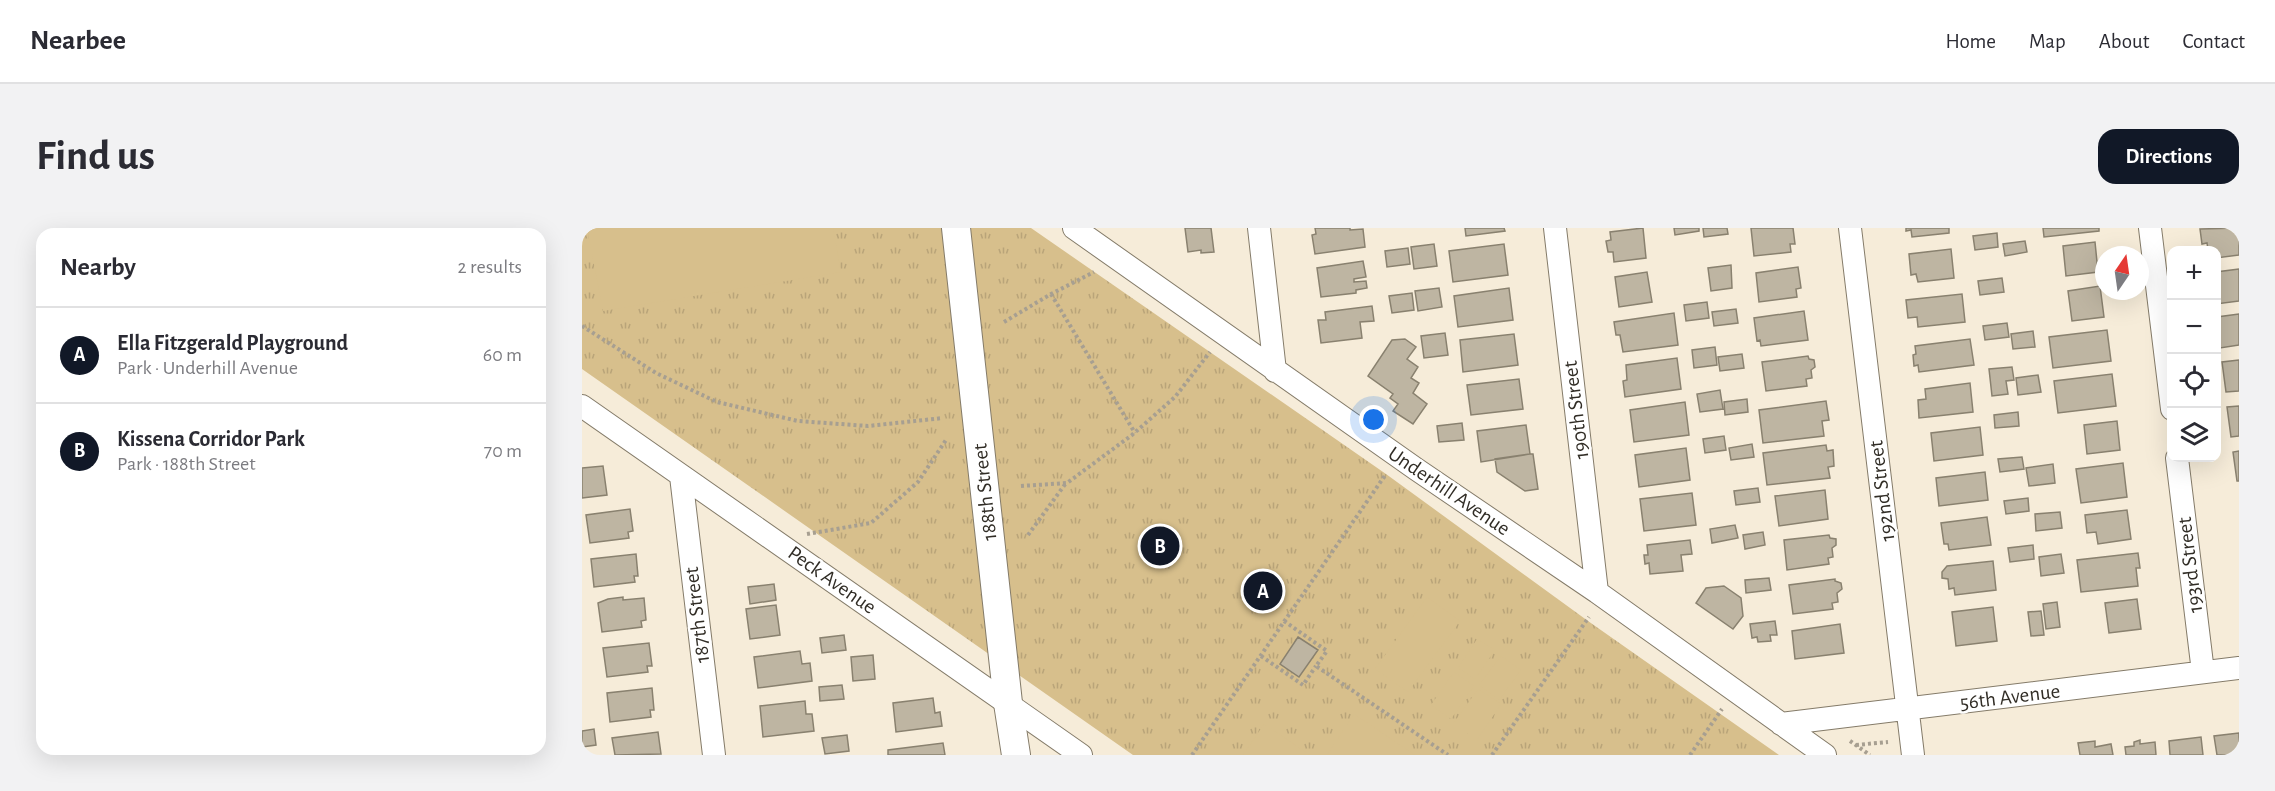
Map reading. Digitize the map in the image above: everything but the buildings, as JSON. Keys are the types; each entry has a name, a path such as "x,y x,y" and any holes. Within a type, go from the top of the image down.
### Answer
{"street":[{"name":"188th Street","path":"956,228 1008,703 1016,755"},
{"name":"Underhill Avenue","path":"1074,228 1275,371 1597,592 1825,755"},
{"path":"1259,228 1275,371"},
{"name":"190th Street","path":"1555,228 1597,592"},
{"name":"192nd Street","path":"1850,228 1913,755"},
{"path":"2150,228 2172,408"},
{"name":"Peck Avenue","path":"582,406 1081,755"},
{"name":"193rd Street","path":"2177,462 2203,672"},
{"name":"187th Street","path":"681,476 714,755"},
{"name":"56th Avenue","path":"1781,724 2239,668"}],"path":[{"path":"1004,322 1094,272"},
{"path":"1051,294 1135,433"},
{"path":"582,326 656,373 717,402 798,421 868,426 943,418"},
{"path":"1028,535 1066,483 1135,433 1175,397 1210,351"},
{"path":"807,534 871,523 918,482 946,440"},
{"path":"1192,755 1386,474"},
{"path":"1022,486 1066,483"},
{"path":"1492,755 1589,617"},
{"path":"1261,656 1303,685 1327,651 1284,621"},
{"path":"1316,666 1448,755"},
{"path":"1690,755 1722,709"},
{"path":"1850,741 1870,755"},
{"path":"1856,745 1893,742"}],"green space":[{"path":"582,228 1031,228 1386,474 1588,621 1779,755 1133,755 582,369"},
{"path":"587,228 833,228 841,272 603,311"},
{"path":"1427,597 1460,621 1408,692 1375,669"},
{"path":"1477,639 1495,650 1475,679 1458,668"},
{"path":"1501,656 1521,670 1499,700 1479,685"},
{"path":"1454,672 1474,686 1451,719 1431,705"},
{"path":"1478,689 1501,704 1477,740 1453,724"},
{"path":"1354,714 1415,755 1327,755"},
{"path":"1264,724 1310,755 1243,755"}],"place":[{"name":"Kissena Corridor Park","path":"1160,546"},
{"name":"Ella Fitzgerald Playground","path":"1263,591"}]}
